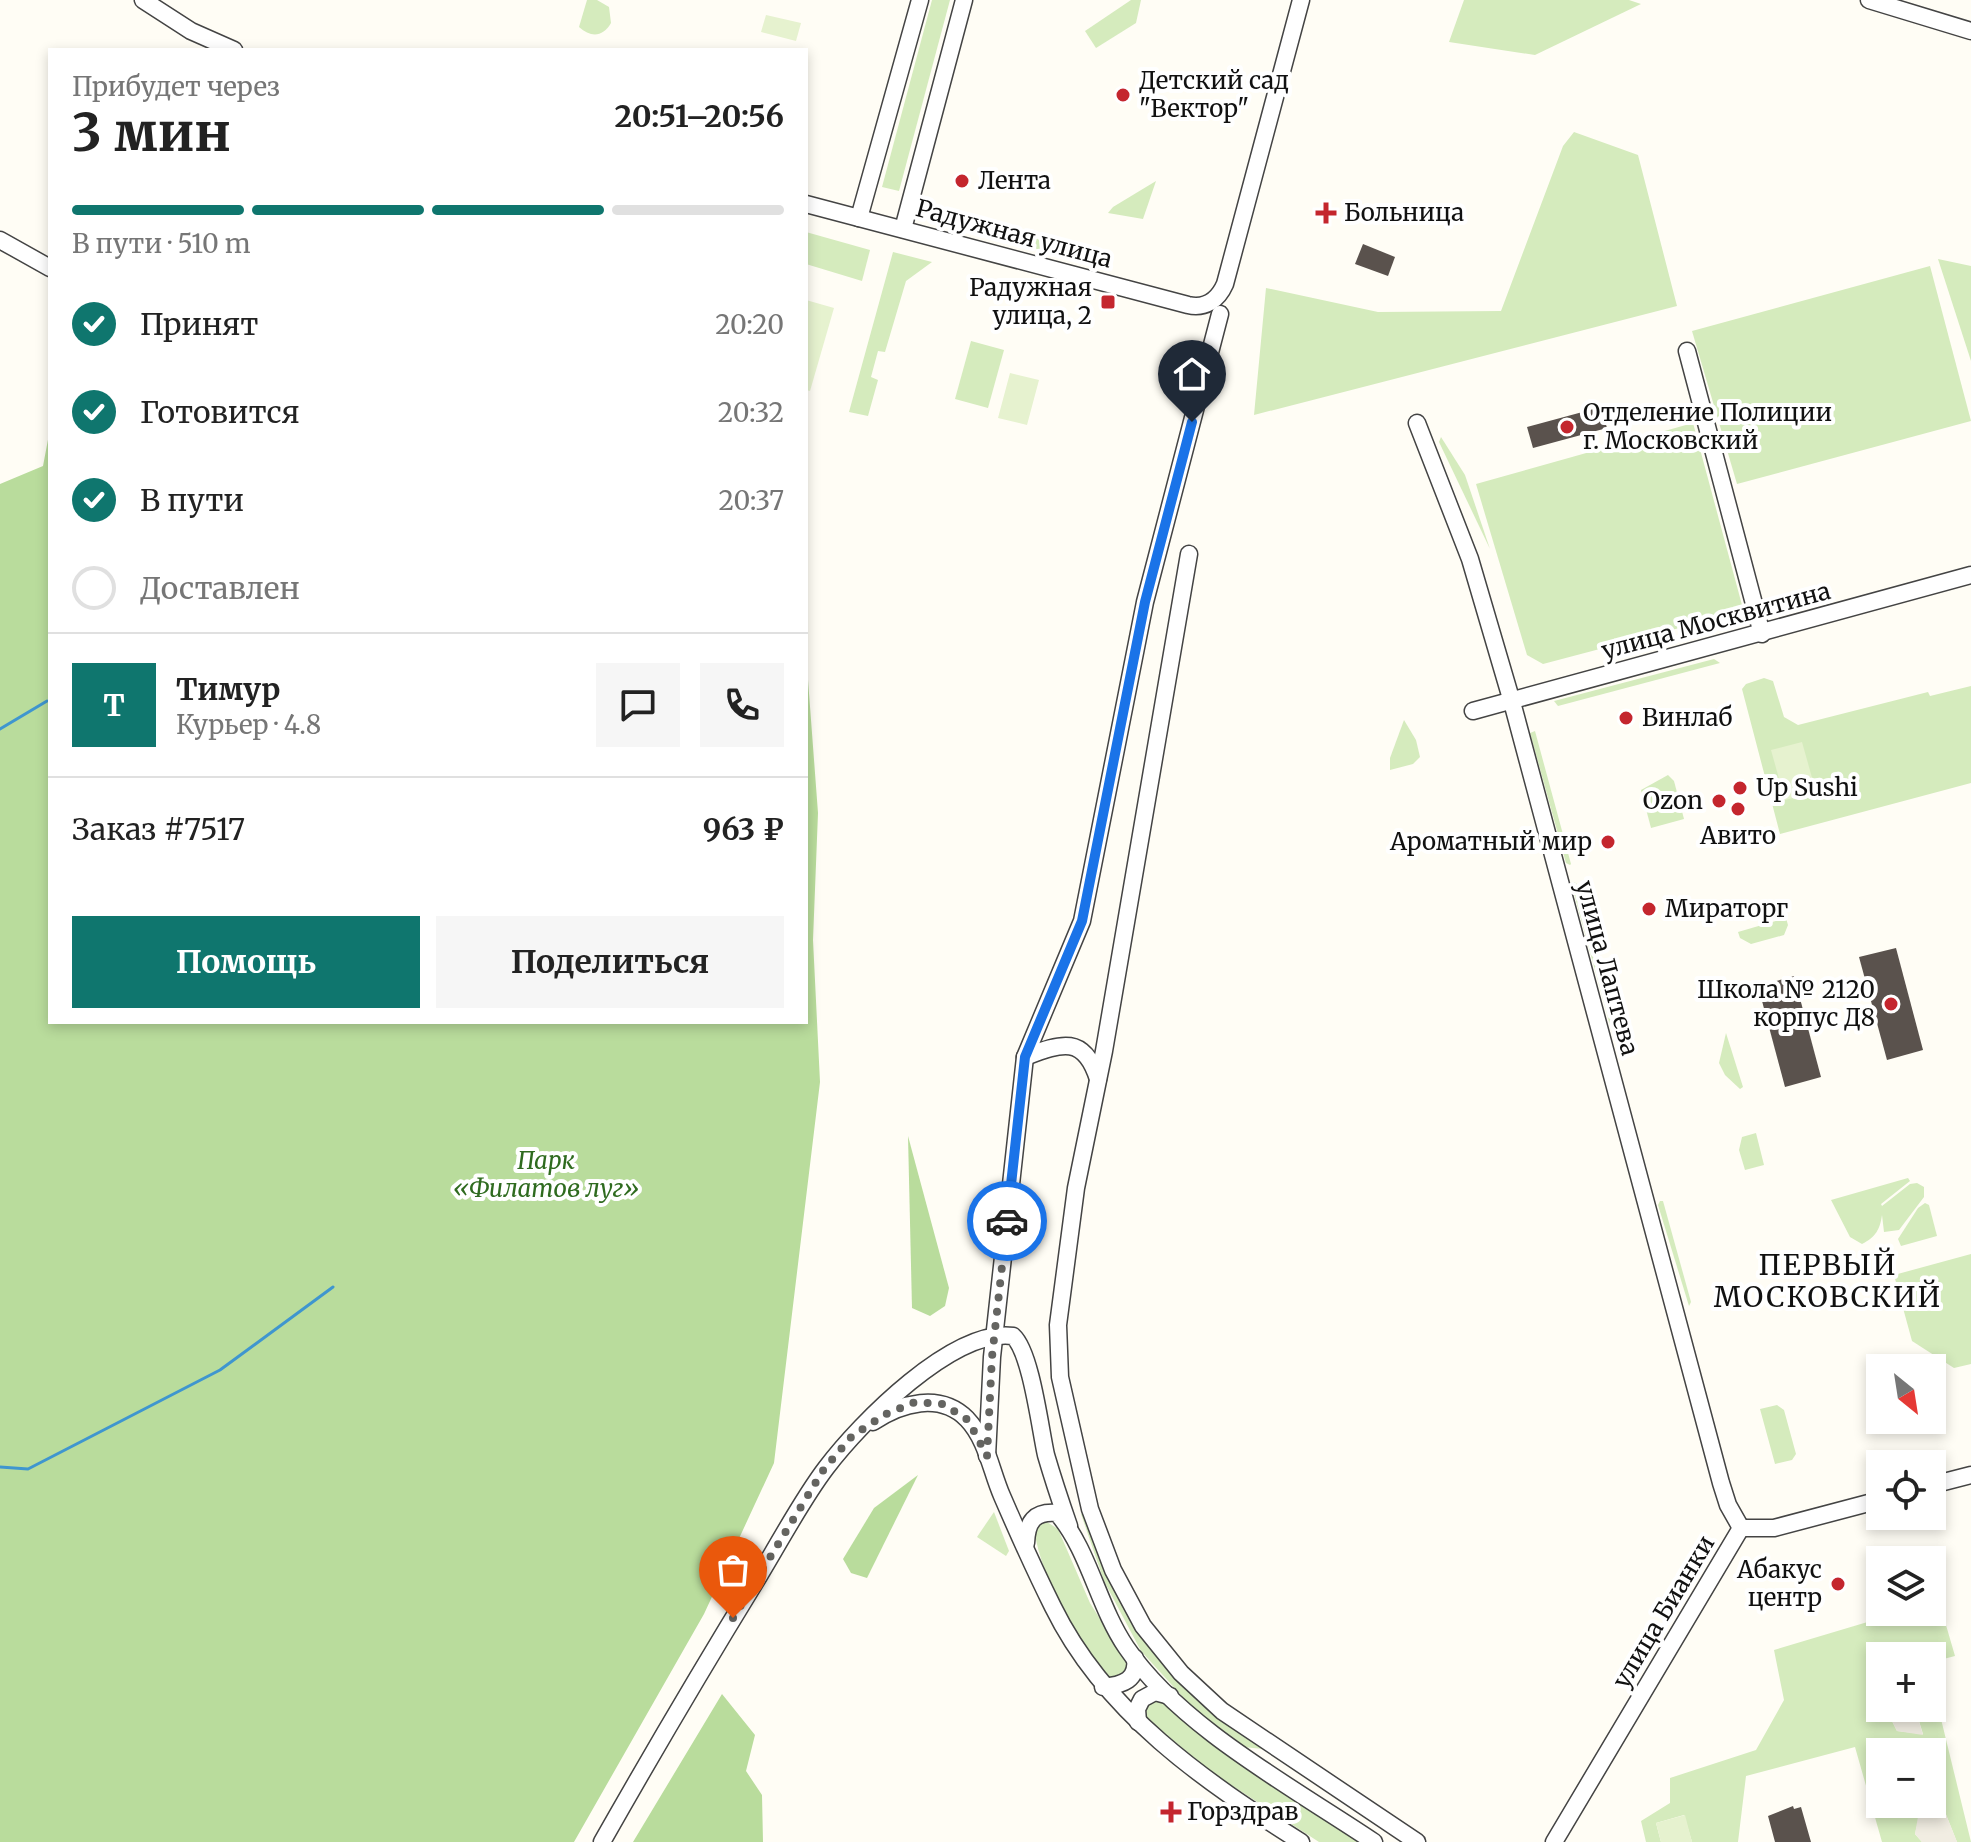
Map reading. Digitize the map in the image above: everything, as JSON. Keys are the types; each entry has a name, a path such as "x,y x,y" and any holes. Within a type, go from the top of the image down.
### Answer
{"street":[{"path":"143,0 191,31 229,48"},
{"path":"859,218 920,0"},
{"path":"903,229 964,0"},
{"path":"987,1456 992,1357 1025,1057 1082,921 1145,602 1214,308 1225,283 1301,0"},
{"path":"1869,0 1971,31"},
{"name":"Радужная улица","path":"808,205 1188,305 1214,308"},
{"path":"0,240 48,267"},
{"path":"1687,351 1762,634"},
{"name":"улица Лаптева","path":"1417,423 1470,559 1512,702 1703,1417 1728,1505 1741,1528"},
{"path":"1189,554 1098,1081 1076,1188 1058,1325 1060,1377 1090,1509 1113,1570 1143,1626 1181,1673 1222,1711 1417,1842"},
{"name":"улица Москвитина","path":"1473,711 1971,575"},
{"path":"1025,1057 1066,1044 1081,1049 1091,1059 1098,1081"},
{"path":"602,1842 687,1693 824,1469 884,1402 921,1373 989,1336 1013,1336 1026,1358 1047,1459 1069,1526 1096,1591 1127,1648 1187,1714 1374,1842"},
{"path":"852,1436 886,1414 915,1402 943,1404 968,1420 987,1456 1002,1497 1053,1609 1103,1687 1138,1722 1233,1798 1301,1842"},
{"path":"1946,1481 1971,1475"},
{"name":"улица Бианки","path":"1554,1842 1741,1528 1774,1528 1866,1504"},
{"path":"1026,1545 1027,1526 1043,1511 1057,1513 1069,1526"},
{"path":"1103,1687 1120,1686 1131,1679 1136,1667 1135,1658"},
{"path":"1138,1722 1137,1709 1142,1699 1155,1692 1170,1696"},
{"path":"1253,1761 1270,1757 1305,1765"}],"green space":[{"path":"587,0 597,0 609,7 611,23 601,33 588,33 579,27"},
{"path":"932,0 950,0 899,191 882,187"},
{"path":"1131,0 1141,0 1136,23 1096,48 1085,31"},
{"path":"1464,0 1629,0 1641,4 1535,55 1449,42"},
{"path":"766,15 801,23 796,41 761,32"},
{"path":"1574,132 1638,155 1677,306 1254,415 1266,288 1378,312 1501,311 1563,146"},
{"path":"1156,181 1143,219 1108,213 1113,207"},
{"path":"956,213 1054,241 1051,254 982,229 953,228"},
{"path":"808,233 870,250 862,281 808,265"},
{"path":"893,252 932,262 906,281 885,352 878,351 871,377 878,380 868,416 849,412"},
{"path":"1938,259 1971,266 1971,361"},
{"path":"1930,266 1971,421 1737,484 1692,331"},
{"path":"808,301 834,308 808,390"},
{"path":"971,341 1004,350 988,408 955,399"},
{"path":"1010,373 1039,380 1027,425 998,418"},
{"path":"1693,423 1742,605 1736,613 1543,664 1527,655 1476,484"},
{"path":"1441,437 1465,475 1490,549 1439,442"},
{"name":"Парк «Филатов луг»","path":"48,440 48,1024 808,1024 808,680 818,813 813,940 820,1082 774,1463 704,1614 574,1842 0,1842 0,484 43,466"},
{"path":"1714,659 1720,663 1558,706 1554,701"},
{"path":"1764,678 1773,681 1784,717 1798,725 1928,692 1930,696 1971,686 1971,783 1780,834 1742,689 1746,684"},
{"path":"1404,720 1416,740 1420,757 1413,764 1390,770 1390,758"},
{"path":"1535,731 1570,865 1566,863 1530,733"},
{"path":"1802,742 1816,792 1785,800 1771,750"},
{"path":"1668,775 1674,781 1684,819 1651,828 1641,790"},
{"path":"1574,882 1615,1024 1610,1025 1572,886"},
{"path":"1786,918 1788,925 1784,935 1751,944 1740,938 1738,932"},
{"path":"1726,1033 1743,1087 1740,1089 1725,1075 1719,1063"},
{"path":"1756,1133 1764,1165 1745,1170 1739,1150 1742,1137"},
{"path":"908,1136 949,1288 945,1306 930,1316 912,1308"},
{"path":"1908,1178 1910,1181 1881,1204 1910,1184 1917,1183 1924,1187 1924,1197 1899,1230 1884,1232 1882,1215 1876,1232 1867,1241 1862,1244 1850,1237 1831,1200"},
{"path":"1663,1201 1691,1302 1689,1306 1658,1205"},
{"path":"1925,1203 1929,1205 1937,1236 1901,1246 1898,1239 1918,1208"},
{"path":"1971,1254 1971,1364 1954,1368 1946,1363 1946,1354 1932,1354 1912,1341 1894,1275"},
{"path":"1777,1405 1784,1410 1796,1454 1792,1460 1775,1464 1760,1409"},
{"path":"918,1475 867,1578 851,1573 843,1559 874,1508"},
{"path":"994,1512 1009,1551 1006,1556 977,1537"},
{"path":"1084,1513 1138,1628 1263,1749 1243,1747 1200,1716 1141,1651 1104,1581 1081,1514"},
{"path":"1044,1520 1058,1529 1090,1603 1127,1662 1126,1672 1114,1679 1108,1678 1084,1644 1053,1589 1034,1529"},
{"path":"1866,1622 1866,1626 1946,1625 1955,1656 1946,1658 1946,1642 1866,1642 1866,1722 1892,1722 1897,1731 1923,1734 1919,1722 1942,1722 1946,1738 1866,1738 1866,1786 1855,1747 1746,1776 1738,1842 1692,1842 1684,1815 1656,1823 1661,1842 1646,1842 1641,1821 1670,1803 1670,1778 1756,1750 1784,1700 1774,1650"},
{"path":"722,1694 755,1735 746,1771 762,1795 763,1842 633,1842"},
{"path":"1161,1699 1364,1842 1319,1842 1214,1774 1147,1719 1148,1705"},
{"path":"1946,1739 1971,1842 1957,1842 1946,1814"},
{"path":"1685,1815 1692,1842 1661,1842 1656,1823"},
{"path":"1875,1818 1919,1818 1915,1834 1922,1842 1882,1842"}],"shaded area":[{"path":"1892,1722 1919,1722 1923,1735 1897,1731"},
{"path":"1946,1814 1957,1842 1922,1842 1915,1834 1918,1818 1946,1818"}],"building":[{"path":"1363,244 1395,257 1388,276 1355,264"},
{"name":"Отделение Полиции г. Московский","path":"1601,407 1607,428 1533,448 1527,427"},
{"name":"Школа № 2120 корпус Д8","path":"1896,948 1923,1050 1887,1060 1859,957"},
{"path":"1794,976 1821,1077 1785,1087 1758,986"},
{"path":"1793,1806 1794,1809 1801,1807 1811,1842 1775,1842 1768,1816"}],"waterway":[{"path":"0,729 47,701"},
{"path":"0,1467 28,1469 220,1370 333,1287"}],"way so far":[{"path":"733,1618 824,1469 852,1436 886,1414 915,1402 943,1404 968,1420 987,1456 992,1357 1007,1221"}],"place":[{"name":"Детский сад \"Вектор\"","path":"1123,95"},
{"name":"Лента","path":"962,181"},
{"name":"Больница","path":"1326,213"},
{"name":"Радужная улица, 2","path":"1108,302"},
{"name":"Отделение Полиции г. Московский","path":"1567,427"},
{"name":"Винлаб","path":"1626,718"},
{"name":"Up Sushi","path":"1740,788"},
{"name":"Ozon","path":"1719,801"},
{"name":"Авито","path":"1738,809"},
{"name":"Ароматный мир","path":"1608,842"},
{"name":"Мираторг","path":"1649,909"},
{"name":"Школа № 2120 корпус Д8","path":"1891,1004"},
{"name":"Абакус центр","path":"1838,1584"},
{"name":"Горздрав","path":"1171,1812"}],"district":[{"name":"ПЕРВЫЙ МОСКОВСКИЙ","path":"1828,1281"}],"route":[{"path":"1007,1221 1025,1057 1082,921 1115,741 1145,602 1192,422"}]}
